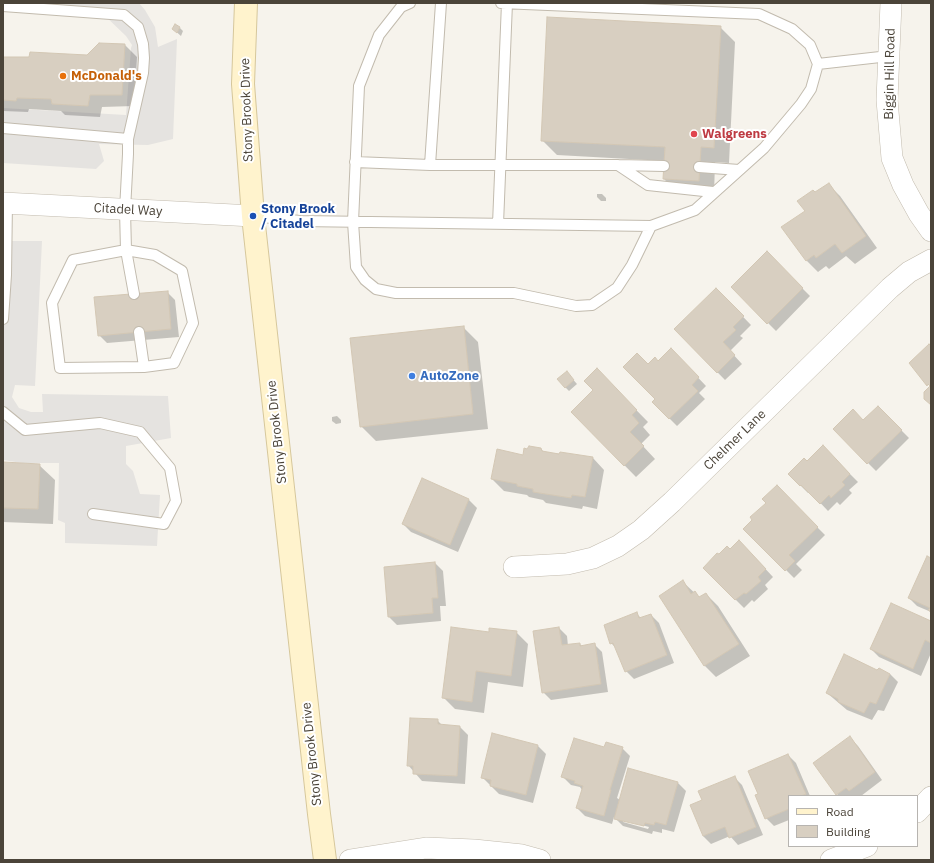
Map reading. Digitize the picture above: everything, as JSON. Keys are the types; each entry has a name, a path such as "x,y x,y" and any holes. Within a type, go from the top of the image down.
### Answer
{"street":[{"name":"Stony Brook Drive","path":"246,3 243,84 253,216 325,860"},
{"name":"Biggin Hill Road","path":"891,3 887,100 892,158 906,190 919,214 931,231"},
{"name":"Citadel Way","path":"5,203 253,216"},
{"name":"Chelmer Lane","path":"514,567 567,564 593,558 618,546 641,530 672,502 890,288 909,272 931,260"},
{"path":"918,811 931,797"},
{"path":"831,860 864,847"},
{"path":"350,860 426,848 474,850 522,856 540,860"}],"lane":[{"path":"410,3 401,7 379,35 359,86 353,222 356,267 365,280 376,288 396,292 514,294 576,306 592,305 617,288 632,265 652,226"},
{"path":"430,165 441,3"},
{"path":"253,216 300,221 652,226 695,210 713,192 764,148 802,104 811,89 818,64 810,44 792,29 759,14 501,3"},
{"path":"498,224 507,3"},
{"path":"3,6 124,15 138,27 143,44 143,73 128,139 125,210 126,250 134,294"},
{"path":"818,64 889,56"},
{"path":"3,128 128,139"},
{"path":"355,162 430,165 501,164 664,166"},
{"path":"618,165 648,185 713,192"},
{"path":"699,167 739,170"},
{"path":"3,319 6,276 5,203"},
{"path":"126,250 155,254 182,271 193,323 174,364 144,367 60,368 52,303 73,260 126,250"},
{"path":"139,332 144,367"},
{"path":"3,412 25,430 100,423 140,432 170,468 176,500 164,524 93,514"}],"shaded area":[{"path":"3,3 139,3 155,27 158,47 177,39 173,139 148,145 99,144 104,161 96,169 3,163 3,108 126,115 132,45 126,36 102,13"},
{"path":"3,241 42,241 35,386 15,385 12,397 19,408 31,412 43,412 42,394 168,396 171,438 126,446 126,464 133,471 140,494 160,495 157,546 65,543 65,523 58,520 59,463 22,463 3,460"}],"building":[{"name":"Walgreens","path":"547,17 721,26 714,148 701,147 699,181 663,179 665,147 541,141"},
{"path":"175,24 180,27 177,33 172,29"},
{"name":"McDonald's","path":"99,43 125,44 122,95 90,95 88,106 52,104 51,99 17,98 16,101 3,100 3,57 29,57 30,52 87,55"},
{"path":"829,183 866,236 842,253 835,244 816,258 814,255 806,261 781,227 805,211 797,201 813,190 815,192"},
{"path":"767,251 803,288 767,324 731,287"},
{"path":"716,288 744,316 733,327 736,330 723,342 735,355 717,373 674,329"},
{"path":"168,291 171,329 98,336 94,297"},
{"name":"AutoZone","path":"464,326 473,414 360,427 350,338"},
{"path":"929,344 931,346 931,405 924,399 924,392 930,386 928,384 927,386 909,363"},
{"path":"671,348 699,377 692,385 698,391 669,419 652,402 655,399 623,367 637,353 648,364 655,357 658,361"},
{"path":"597,368 637,410 632,415 639,423 630,432 644,446 624,466 571,412 593,390 584,381"},
{"path":"567,371 574,380 565,388 557,379"},
{"path":"878,406 902,430 867,464 833,429 853,409 863,420"},
{"path":"823,445 850,474 842,482 845,485 831,498 829,495 820,504 788,474 804,458 807,461"},
{"path":"529,446 541,448 542,451 559,454 560,452 593,457 585,497 572,495 571,498 533,492 533,489 517,486 517,484 491,479 497,449 523,455 524,448 527,449"},
{"path":"3,462 40,464 38,509 3,508"},
{"path":"422,478 469,499 450,545 402,524"},
{"path":"777,485 818,527 789,555 795,561 785,571 743,529 752,520 750,517 766,503 762,499"},
{"path":"739,540 766,569 758,577 761,581 746,594 744,593 735,600 703,568 717,553 719,554 727,546 730,549"},
{"path":"927,556 931,558 931,612 928,610 930,608 908,598"},
{"path":"435,562 438,598 432,598 433,613 388,617 384,567"},
{"path":"683,580 691,594 695,591 699,597 706,593 739,644 704,666 659,596"},
{"path":"891,603 931,621 931,643 925,640 913,669 870,649"},
{"path":"637,612 639,618 651,614 667,655 625,672 613,643 610,644 604,625"},
{"path":"451,627 489,632 489,628 517,631 511,676 476,671 472,702 442,698"},
{"path":"559,627 562,645 580,643 580,646 595,643 601,684 542,693 533,631"},
{"path":"844,654 877,670 879,668 890,674 876,704 870,702 864,713 838,702 838,699 826,693"},
{"path":"410,718 438,719 438,724 460,726 457,776 413,774 413,766 407,766"},
{"path":"492,733 538,745 526,795 490,786 491,780 481,778"},
{"path":"850,736 875,772 849,791 846,788 836,795 813,763"},
{"path":"574,738 604,747 606,742 623,747 604,816 576,808 583,786 574,783 575,781 561,777"},
{"path":"788,754 806,794 788,795 788,809 765,819 755,795 758,794 748,771"},
{"path":"628,768 678,782 666,825 655,822 654,825 645,823 644,826 614,819"},
{"path":"735,776 756,827 729,838 725,827 703,836 690,805 702,800 698,791"}],"place":[{"name":"McDonald's","path":"63,76"},
{"name":"Walgreens","path":"694,134"},
{"name":"Stony Brook / Citadel","path":"253,216"},
{"name":"AutoZone","path":"412,376"}]}
